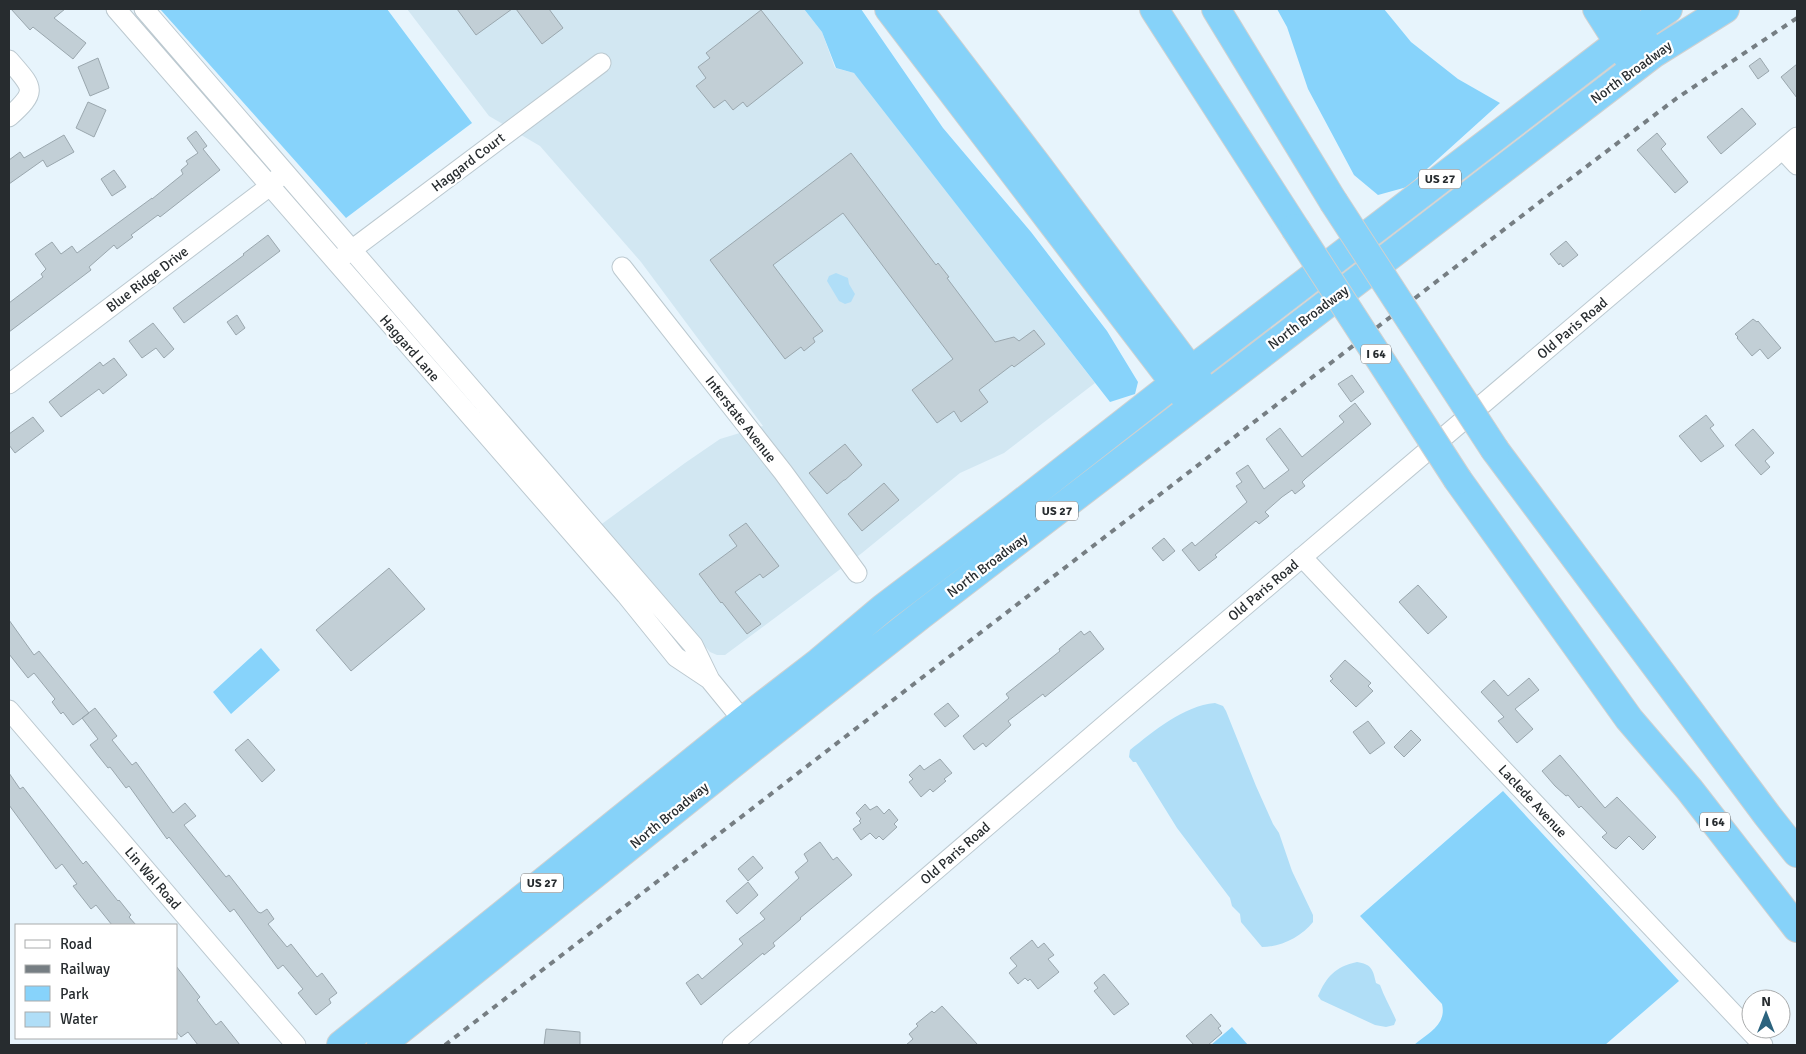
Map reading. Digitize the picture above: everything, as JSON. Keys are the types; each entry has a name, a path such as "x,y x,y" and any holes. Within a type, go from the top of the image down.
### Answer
{"highway":[{"path":"889,9 1200,400"},
{"path":"918,9 1042,172 1182,378"},
{"name":"I 64","path":"1154,9 1458,480 1629,719 1689,788 1797,928"},
{"path":"1216,9 1333,201 1495,450 1797,853"},
{"path":"1239,9 1273,77 1304,154"},
{"path":"1597,9 1626,27 1644,61"},
{"name":"North Broadway","path":"341,1045 744,720 819,662 882,609 1008,514 1182,378 1626,27 1668,9"},
{"name":"North Broadway","path":"381,1045 921,615 1644,61 1725,9"}],"street":[{"name":"Haggard Lane","path":"116,9 626,595 676,657 710,680"},
{"name":"Haggard Lane","path":"144,9 693,645 710,680 760,742"},
{"path":"9,60 26,81 29,91 25,102 9,117"},
{"name":"Haggard Court","path":"335,262 601,63"},
{"name":"Old Paris Road","path":"732,1045 1114,716 1797,138"},
{"path":"1783,150 1797,165"},
{"name":"Blue Ridge Drive","path":"9,384 270,186 284,172"},
{"name":"Interstate Avenue","path":"622,267 783,472 857,573"},
{"name":"Laclede Avenue","path":"1302,557 1763,1045"},
{"name":"Lin Wal Road","path":"9,710 296,1045"}],"shaded area":[{"path":"407,9 804,9 822,32 835,68 854,73 859,78 1095,383 1004,453 960,473 862,553 725,655 717,655 710,652 599,526 720,439 763,426 641,262 540,146 489,116"}],"green space":[{"path":"160,9 387,9 472,123 346,218"},
{"path":"804,9 861,9 943,128 1031,232 1107,331 1138,382 1135,394 1110,402 854,73 836,68 822,32"},
{"path":"1277,9 1384,9 1411,42 1458,79 1500,103 1407,187 1378,195 1354,175 1308,89 1287,27"},
{"path":"261,648 280,670 231,714 213,692"},
{"path":"1503,791 1679,981 1605,1045 1414,1045 1439,1023 1442,1018 1442,1004 1360,916"},
{"path":"1232,1027 1248,1045 1211,1045"}],"water":[{"path":"836,273 848,278 855,294 851,302 845,304 839,301 827,281 829,276"},
{"path":"1215,703 1223,706 1226,711 1256,786 1279,833 1292,871 1313,915 1313,922 1297,937 1269,947 1262,947 1241,922 1240,914 1232,906 1230,898 1177,828 1136,762 1133,762 1129,757 1130,750 1170,720 1192,709"},
{"path":"1357,962 1371,968 1376,983 1380,985 1396,1020 1394,1025 1386,1027 1375,1025 1321,1000 1318,996 1333,973 1349,964"}],"building":[{"path":"11,9 65,9 54,18 86,43 73,59 33,27 30,30"},
{"path":"457,9 512,9 476,35"},
{"path":"516,9 549,9 563,28 542,44"},
{"path":"761,10 803,63 747,107 743,102 733,110 725,100 714,108 696,86 706,78 698,67 710,58 706,53"},
{"path":"98,58 109,88 90,96 78,67"},
{"path":"1760,58 1769,71 1758,79 1749,66"},
{"path":"1797,64 1797,98 1781,77"},
{"path":"88,102 106,110 94,137 76,128"},
{"path":"1742,108 1756,124 1721,154 1707,137"},
{"path":"196,131 207,146 203,149 220,170 160,217 158,215 131,235 133,237 117,249 114,245 89,267 91,270 9,332 9,303 43,277 41,274 46,269 35,254 52,242 61,254 72,246 77,253 152,199 183,174 181,170 188,164 186,161 198,153 187,138"},
{"path":"1657,133 1666,144 1661,149 1688,182 1675,193 1637,150"},
{"path":"64,135 74,152 47,167 43,160 9,184 9,160 20,152 24,158"},
{"path":"851,153 936,265 938,263 949,277 947,278 995,342 1014,337 1019,341 1034,330 1045,344 1014,367 1012,365 979,390 988,402 961,422 954,411 937,423 912,390 953,359 843,213 773,265 823,331 813,338 815,342 804,351 801,347 785,359 710,260"},
{"path":"114,170 126,187 112,196 101,179"},
{"path":"268,235 280,251 184,323 173,308"},
{"path":"1566,241 1578,255 1563,267 1550,254"},
{"path":"237,315 245,328 236,335 227,322"},
{"path":"1753,319 1758,321 1781,348 1768,359 1760,349 1752,356 1735,334"},
{"path":"153,323 174,349 164,358 156,348 142,358 129,341"},
{"path":"114,358 127,375 103,394 99,389 61,417 49,402 100,362 103,366"},
{"path":"1352,375 1364,392 1351,402 1338,384"},
{"path":"1355,403 1371,424 1306,478 1302,482 1305,486 1295,494 1292,490 1282,497 1265,512 1269,516 1259,524 1256,521 1199,571 1182,550 1192,542 1195,546 1247,502 1236,486 1242,482 1236,473 1248,465 1264,489 1289,470 1266,439 1280,428 1302,457 1344,422 1339,416"},
{"path":"1706,415 1714,425 1710,428 1724,446 1701,462 1679,436"},
{"path":"33,417 44,431 15,453 9,445 9,434"},
{"path":"1753,429 1774,453 1765,461 1770,467 1761,475 1735,445"},
{"path":"845,444 862,465 827,494 809,473"},
{"path":"884,483 899,500 862,531 848,514"},
{"path":"746,523 779,566 763,578 760,574 735,592 761,624 747,634 699,574 737,546 729,535"},
{"path":"1164,538 1175,551 1163,561 1152,548"},
{"path":"389,568 425,609 351,671 316,630"},
{"path":"1418,585 1447,617 1428,634 1399,602"},
{"path":"9,620 34,655 39,651 89,713 73,725 52,702 55,699 34,673 28,678 9,654"},
{"path":"1081,631 1084,635 1090,631 1104,649 1045,697 1043,694 1008,721 1011,725 986,747 983,743 974,750 963,736 1009,698 1006,694 1060,651 1059,649"},
{"path":"1345,660 1371,683 1368,686 1373,691 1356,707 1330,681 1333,679 1330,676"},
{"path":"1529,678 1539,690 1515,709 1533,729 1517,743 1498,721 1504,717 1481,692 1494,680 1508,696"},
{"path":"948,703 959,716 945,727 934,714"},
{"path":"95,708 117,736 112,740 132,765 136,762 173,813 185,803 196,816 184,825 226,877 229,875 258,912 261,913 267,909 274,919 268,924 287,947 291,944 317,977 322,973 337,993 329,999 331,1003 316,1015 298,993 303,989 283,965 278,969 234,909 230,912 169,837 167,839 129,786 126,788 90,745 98,739 82,718"},
{"path":"1368,721 1385,743 1370,754 1353,732"},
{"path":"1411,730 1421,740 1404,757 1394,747"},
{"path":"248,739 275,770 262,782 235,750"},
{"path":"1560,755 1605,808 1617,797 1656,837 1643,850 1629,836 1616,849 1611,846 1602,837 1607,833 1581,806 1579,808 1568,795 1566,796 1555,786 1542,771"},
{"path":"940,759 952,773 933,792 930,789 921,797 909,782 913,779 909,775 920,765 924,770"},
{"path":"9,773 20,789 23,787 83,864 86,861 119,900 131,915 129,917 135,924 111,924 96,905 91,909 73,886 77,884 62,864 56,869 9,805"},
{"path":"865,804 870,810 877,806 884,814 889,809 898,820 894,824 897,827 883,840 879,836 876,839 870,833 861,840 853,829 861,823 859,821 861,819 856,813"},
{"path":"820,842 833,860 837,857 852,875 800,918 773,943 775,946 764,955 763,953 701,1005 686,983 698,974 702,979 743,944 739,939 765,919 760,913 799,878 795,872 808,861 804,854"},
{"path":"753,856 763,868 748,881 738,869"},
{"path":"748,882 758,895 737,914 726,901"},
{"path":"1032,940 1038,948 1044,943 1054,955 1048,959 1059,972 1038,989 1030,979 1028,981 1025,978 1018,984 1009,973 1017,966 1010,958"},
{"path":"178,969 200,997 197,1000 216,1025 221,1021 240,1045 198,1045 188,1032 181,1037 178,1033"},
{"path":"1104,974 1129,1004 1114,1015 1094,991 1098,988 1094,983"},
{"path":"942,1006 978,1045 906,1045 913,1039 909,1034 918,1026 916,1024 932,1011 934,1013"},
{"path":"1211,1014 1221,1026 1218,1028 1222,1033 1208,1045 1194,1045 1186,1036"},
{"path":"546,1029 580,1032 580,1045 544,1045"}],"railway":[{"path":"445,1045 1545,198 1677,98 1797,18"}]}
